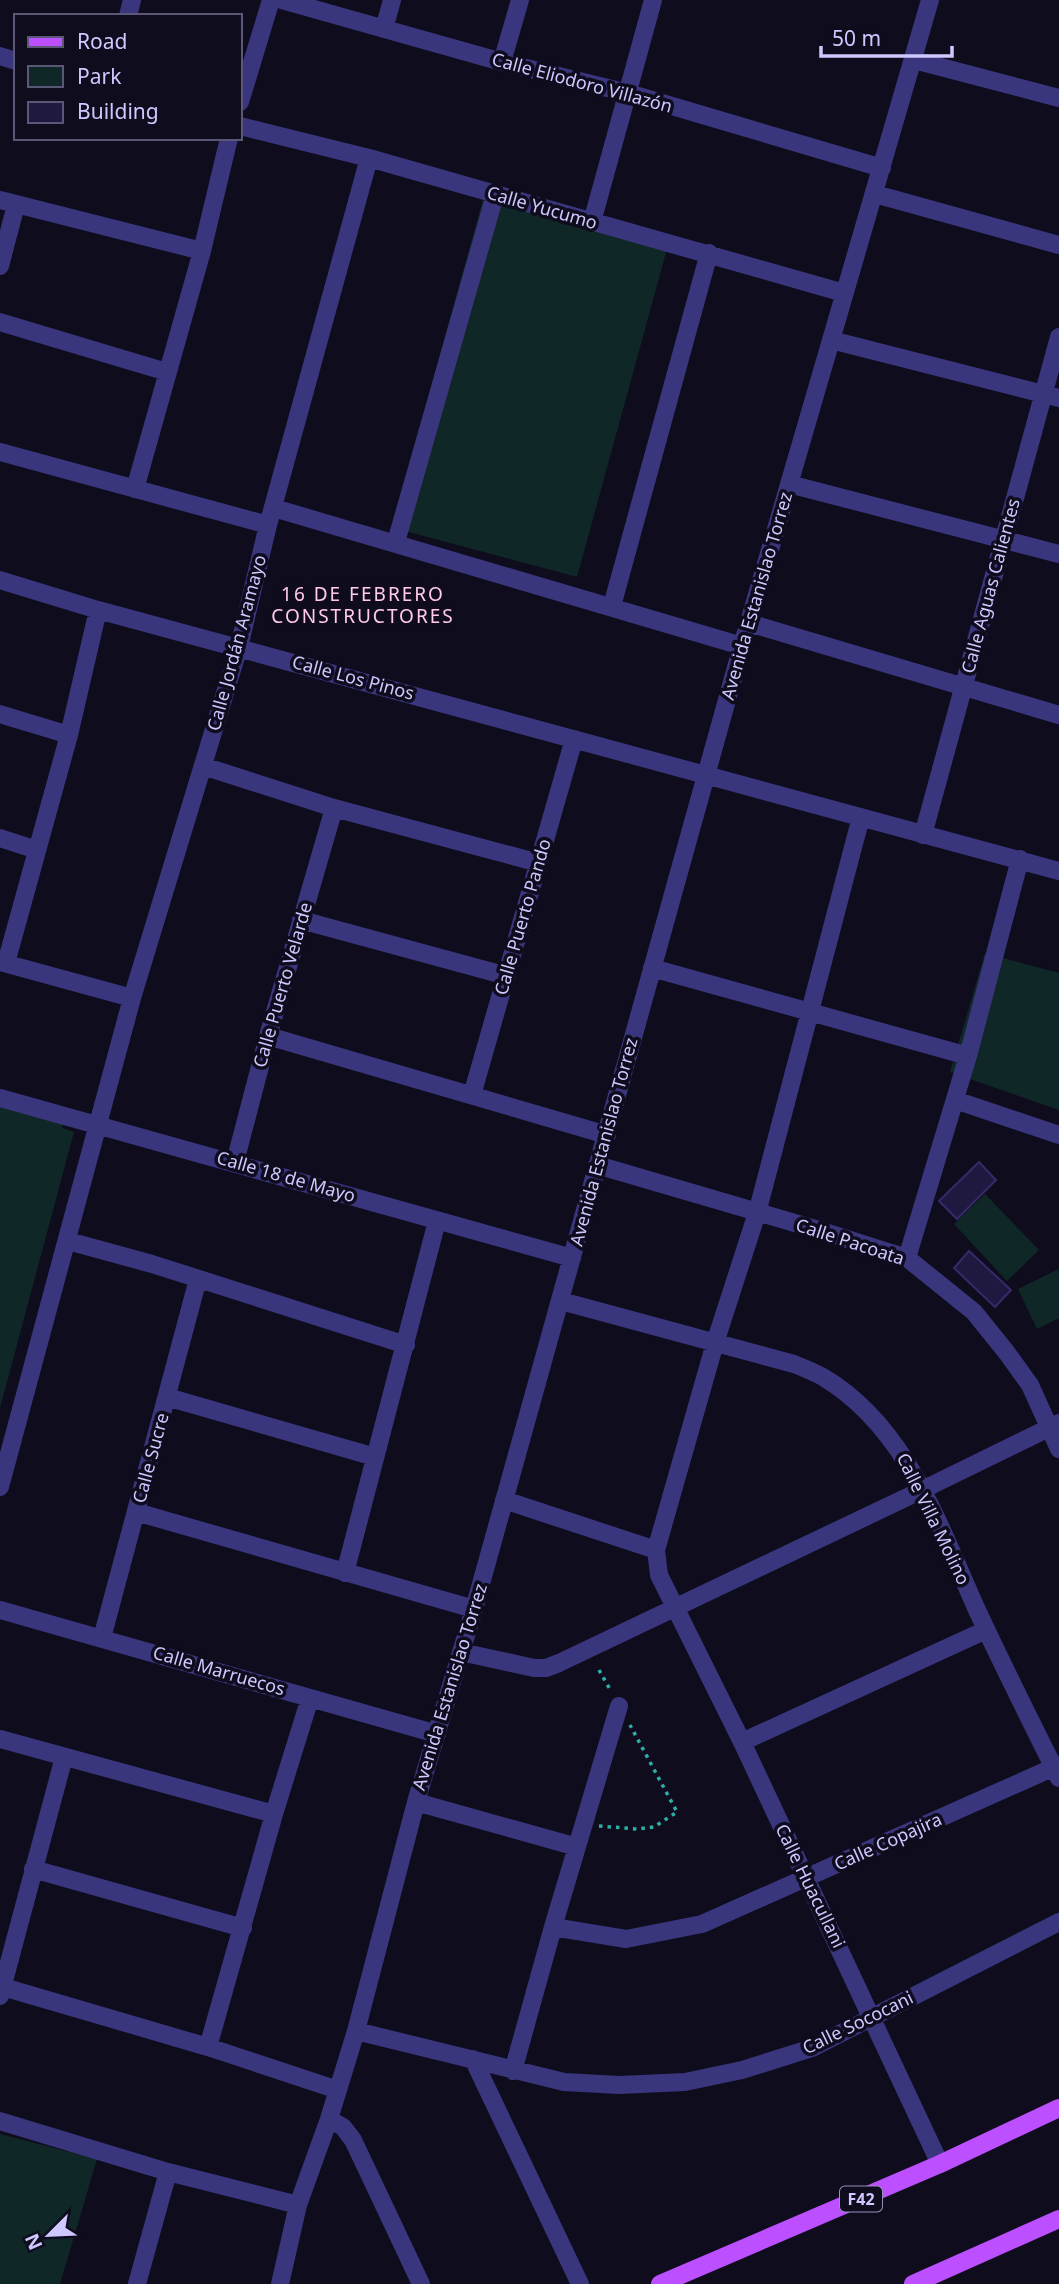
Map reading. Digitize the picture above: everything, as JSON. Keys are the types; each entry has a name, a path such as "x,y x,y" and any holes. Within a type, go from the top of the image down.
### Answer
{"main road":[{"name":"F42","path":"660,2284 940,2164 1059,2108"},
{"path":"913,2284 948,2277 1059,2219"}],"street":[{"path":"242,95 271,0"},
{"name":"Calle Eliodoro Villazón","path":"282,0 502,62 628,93 882,168"},
{"path":"384,29 392,0"},
{"path":"502,62 520,0"},
{"path":"592,222 653,0"},
{"name":"Avenida Estanislao Torrez","path":"280,2284 298,2205 329,2119 356,2031 416,1802 561,1301 742,646 930,0"},
{"path":"914,60 1059,98"},
{"name":"Calle Yucumo","path":"242,126 369,158 844,293"},
{"path":"135,489 202,251 229,140"},
{"name":"Calle Jordán Aramayo","path":"0,1487 132,998 239,647 271,517 369,158"},
{"path":"875,194 1059,245"},
{"path":"396,542 495,195"},
{"path":"0,266 8,202 202,251"},
{"path":"612,607 709,253"},
{"path":"0,322 167,372"},
{"name":"Calle Aguas Calientes","path":"923,835 1002,538 1051,395 1059,337"},
{"path":"831,340 1051,395"},
{"path":"0,452 135,489 396,542 742,646"},
{"path":"789,484 1059,554"},
{"name":"Calle Los Pinos","path":"0,580 98,610 1059,871"},
{"path":"98,610 69,735 3,962 132,998"},
{"path":"749,623 1059,715"},
{"path":"0,714 69,735"},
{"name":"Calle Puerto Pando","path":"472,1095 574,739"},
{"path":"203,766 334,808 539,863"},
{"name":"Calle Puerto Velarde","path":"235,1162 268,1035 334,808"},
{"path":"504,1500 656,1549 715,1343 757,1213 861,817"},
{"path":"0,838 37,850"},
{"path":"907,1258 968,1056 1020,859"},
{"path":"301,920 507,976"},
{"path":"652,968 968,1056"},
{"path":"268,1035 607,1135"},
{"name":"Calle 18 de Mayo","path":"0,1098 572,1258"},
{"path":"955,1100 1059,1135"},
{"name":"Calle Pacoata","path":"597,1165 907,1258 974,1312 1030,1385 1054,1425 1059,1449"},
{"path":"345,1573 437,1221"},
{"path":"68,1241 152,1264 406,1345"},
{"name":"Calle Sucre","path":"102,1638 198,1279"},
{"name":"Calle Villa Molino","path":"561,1301 794,1364 823,1377 860,1404 901,1451 922,1490 986,1630 1057,1770"},
{"path":"167,1397 375,1457"},
{"path":"461,1653 520,1667 546,1668 1054,1425"},
{"path":"136,1512 474,1609"},
{"name":"Calle Huacullani","path":"656,1549 659,1575 873,2015 940,2164"},
{"name":"Calle Marruecos","path":"0,1610 437,1734"},
{"path":"742,1742 986,1630"},
{"path":"208,2047 310,1698"},
{"path":"513,2071 619,1706"},
{"path":"0,1739 274,1814"},
{"path":"64,1757 1,1992 208,2047 338,2090"},
{"name":"Calle Copajira","path":"553,1927 626,1939 702,1924 1057,1770"},
{"path":"416,1802 577,1847"},
{"path":"33,1869 243,1928"},
{"name":"Calle Sococani","path":"356,2031 564,2082 620,2085 685,2082 742,2070 811,2048 1059,1922"},
{"path":"473,2059 580,2284"},
{"path":"329,2119 344,2127 353,2140 421,2284"},
{"path":"0,2121 168,2172 298,2205"},
{"path":"137,2284 168,2172"}],"path":[{"path":"583,1825 637,1829 654,1827 677,1812 599,1670"}],"green space":[{"path":"484,196 667,249 577,577 405,531 407,473"},
{"path":"985,953 1059,973 1059,1110 950,1072"},
{"path":"0,1106 63,1123 62,1128 74,1132 0,1408"},
{"path":"985,1194 1039,1250 1007,1281 954,1224"},
{"path":"1059,1269 1059,1318 1037,1329 1018,1289"},
{"path":"0,2134 97,2159 60,2284 0,2284"}],"building":[{"path":"979,1162 996,1180 957,1219 939,1201"},
{"path":"969,1251 1011,1290 995,1307 954,1268"}],"district":[{"name":"16 DE FEBRERO CONSTRUCTORES","path":"363,605"}]}
